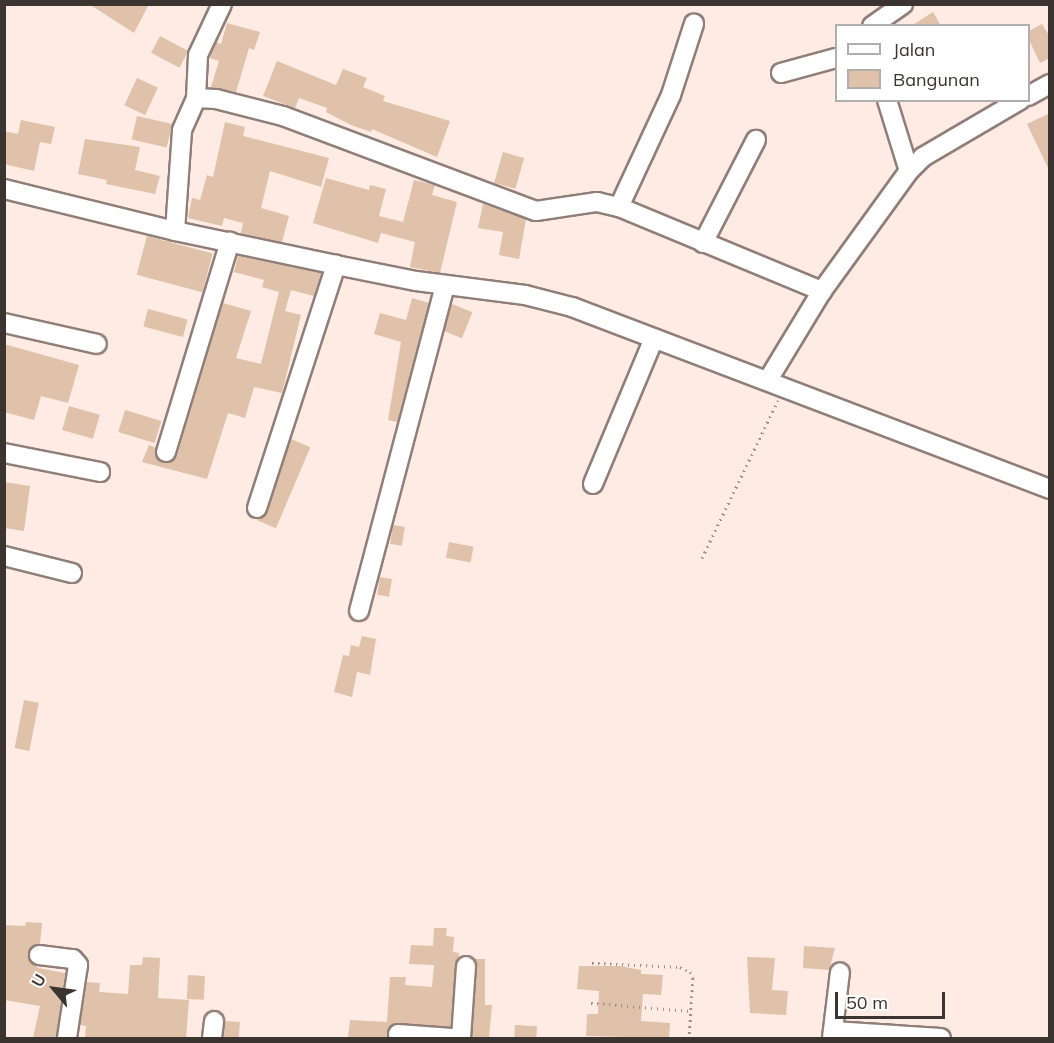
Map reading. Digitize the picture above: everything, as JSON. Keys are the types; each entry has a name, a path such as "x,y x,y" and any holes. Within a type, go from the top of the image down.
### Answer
{"street":[{"path":"175,231 182,130 196,98 198,55 222,4"},
{"path":"875,24 903,4"},
{"path":"619,207 671,95 694,24"},
{"path":"781,72 835,58"},
{"path":"1030,95 1050,84"},
{"path":"196,98 283,116 536,211 597,202 619,207 822,291"},
{"path":"888,102 909,171"},
{"path":"776,384 822,291 909,171 922,157 1017,102"},
{"path":"703,243 756,140"},
{"path":"4,189 175,231 336,265 562,305 1048,486"},
{"path":"166,452 230,242"},
{"path":"257,508 336,265"},
{"path":"359,611 445,285"},
{"path":"4,323 97,344"},
{"path":"593,484 654,338"},
{"path":"4,453 100,471"},
{"path":"4,556 72,573"},
{"path":"39,955 73,959 78,965 67,1038"},
{"path":"461,1038 466,966"},
{"path":"840,972 833,1034 941,1038"},
{"path":"398,1034 452,1038"}],"path":[{"path":"702,558 776,384"},
{"path":"592,963 685,969 693,978 689,1038"},
{"path":"591,1003 691,1011"}],"building":[{"path":"89,4 149,4 134,33"},
{"path":"933,12 940,24 914,24"},
{"path":"227,23 260,32 254,50 249,48 236,92 211,87 219,61 210,58 216,42 221,44"},
{"path":"1042,24 1050,37 1050,58 1040,63 1030,42 1030,30"},
{"path":"160,36 188,51 179,68 151,53"},
{"path":"277,61 336,85 343,69 367,78 363,87 385,96 383,101 450,121 437,157 372,129 371,132 351,125 326,112 327,108 299,98 295,108 263,96"},
{"path":"137,78 158,88 145,115 124,105"},
{"path":"1050,113 1050,172 1027,124"},
{"path":"137,116 172,124 167,147 132,139"},
{"path":"21,120 55,127 51,144 40,142 34,171 4,164 4,131 18,134"},
{"path":"225,122 245,127 243,136 329,158 321,187 270,171 261,208 289,216 282,242 241,233 243,223 224,218 222,226 188,218 192,198 200,200 207,175 213,177"},
{"path":"85,139 140,147 135,170 160,176 155,194 106,184 107,180 78,174"},
{"path":"503,152 524,158 515,189 494,183"},
{"path":"326,178 369,190 370,185 386,189 379,216 403,222 414,180 435,185 432,195 457,202 440,273 410,267 415,242 381,233 378,243 313,223"},
{"path":"483,204 526,219 519,259 499,255 503,232 478,228"},
{"path":"147,236 213,254 202,292 137,275"},
{"path":"238,256 321,273 314,296 291,290 285,311 301,315 282,393 254,387 245,418 228,413 207,479 142,462 149,445 156,448 155,455 162,463 169,463 177,456 223,303 251,311 236,358 261,364 279,292 262,287 264,280 234,272"},
{"path":"412,298 429,303 397,422 388,420 401,342 374,334 380,313 406,320"},
{"path":"452,304 472,312 462,338 442,330"},
{"path":"148,309 188,320 183,337 143,326"},
{"path":"4,344 79,365 68,403 41,396 34,420 4,412"},
{"path":"69,406 100,415 93,439 62,430"},
{"path":"125,410 161,421 155,443 118,432"},
{"path":"291,439 310,447 276,528 257,520"},
{"path":"4,482 30,486 24,531 4,528"},
{"path":"393,525 405,527 402,546 390,544"},
{"path":"449,542 474,547 470,562 446,558"},
{"path":"380,577 392,579 389,597 377,595"},
{"path":"362,636 376,639 370,675 357,672 352,697 334,692 343,655 349,656 351,645 359,647"},
{"path":"24,700 39,703 29,751 15,748"},
{"path":"26,922 42,923 40,944 30,949 29,960 38,968 65,973 56,1038 33,1038 40,1006 4,1000 4,925 25,926"},
{"path":"434,928 447,928 446,936 454,937 453,952 459,953 451,1027 398,1023 388,1028 388,1038 348,1038 350,1020 387,1022 390,977 406,977 405,985 432,987 434,965 409,964 411,945 433,946"},
{"path":"804,946 835,948 829,970 803,968"},
{"path":"143,957 160,958 158,998 189,1000 186,1038 85,1038 86,1026 80,1025 87,982 100,983 99,992 128,994 130,965 142,965"},
{"path":"747,957 775,958 772,990 788,991 786,1015 750,1013"},
{"path":"474,959 485,959 485,1005 492,1005 489,1038 472,1038 477,967"},
{"path":"579,966 620,966 641,970 641,974 663,975 661,995 643,994 641,1021 670,1023 669,1038 586,1036 587,1014 598,1014 599,991 577,989"},
{"path":"188,975 205,976 204,1000 187,999"},
{"path":"225,1021 240,1022 239,1038 224,1038"},
{"path":"515,1025 537,1026 536,1038 514,1038"}]}
